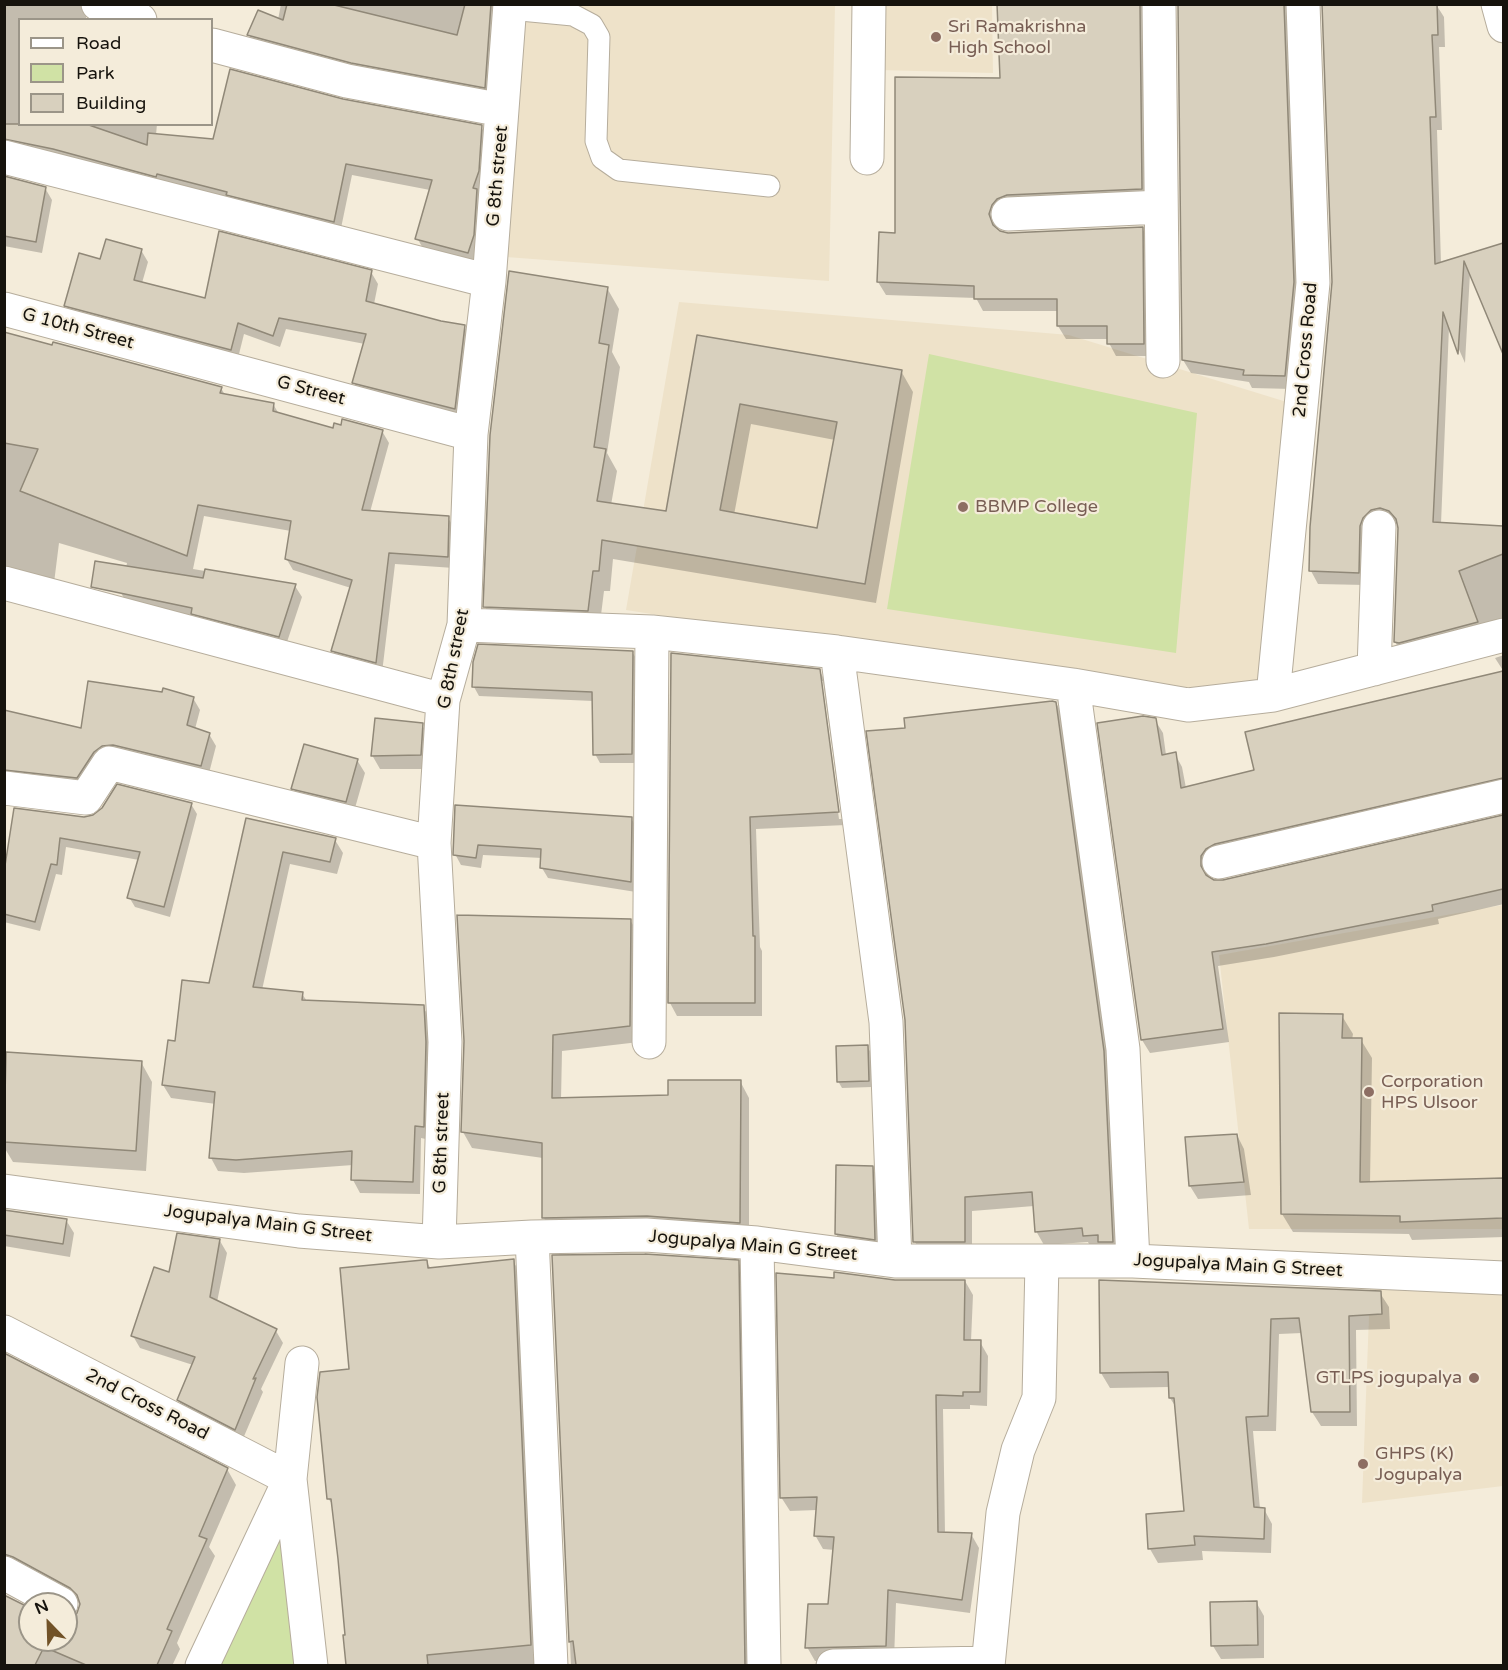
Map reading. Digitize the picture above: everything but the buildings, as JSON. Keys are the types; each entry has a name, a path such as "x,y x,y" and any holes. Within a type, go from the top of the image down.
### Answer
{"street":[{"path":"98,4 135,18"},
{"path":"867,158 869,4"},
{"path":"1159,4 1163,361"},
{"name":"2nd Cross Road","path":"1273,695 1313,283 1303,4"},
{"path":"1498,4 1503,26"},
{"name":"G 8th street","path":"440,1242 445,1042 435,843 444,699 464,625 471,434 489,280 510,7"},
{"path":"213,45 347,81 502,110"},
{"path":"4,157 489,280"},
{"path":"1008,214 1161,207"},
{"name":"G 10th Street","path":"4,309 151,349"},
{"name":"G Street","path":"151,349 471,434"},
{"path":"1374,669 1379,527"},
{"path":"4,583 444,699"},
{"path":"464,625 652,632 837,652 1073,685 1188,705 1273,695 1503,635"},
{"path":"649,1042 652,632"},
{"path":"837,652 886,1022 895,1261"},
{"path":"1073,685 1123,1049 1133,1261"},
{"path":"4,788 86,798 110,763 435,843"},
{"path":"1219,862 1503,796"},
{"name":"Jogupalya Main G Street","path":"4,1191 299,1231 440,1242 532,1237 646,1235 757,1242 895,1261 1133,1261 1503,1278"},
{"path":"532,1237 551,1665"},
{"path":"757,1242 764,1665"},
{"path":"833,1665 988,1664 1003,1513 1018,1450 1039,1398 1042,1262"},
{"name":"2nd Cross Road","path":"4,1332 290,1479"},
{"path":"302,1363 290,1479 311,1665"},
{"path":"202,1665 290,1479"},
{"path":"4,1573 39,1592"}],"lane":[{"path":"510,7 573,15 592,25 599,37 596,141 602,158 619,170 769,186"}],"shaded area":[{"path":"522,5 835,5 829,281 506,257"},
{"name":"Sri Ramakrishna High School","path":"879,5 992,5 993,73 879,70"},
{"name":"BBMP College","path":"679,302 1069,335 1290,403 1269,686 1184,697 626,610"},
{"name":"Corporation HPS Ulsoor","path":"1503,905 1503,1229 1249,1229 1219,955"},
{"path":"1370,1288 1503,1292 1503,1486 1362,1503"}],"green space":[{"path":"929,354 1197,413 1176,653 887,609"},
{"path":"281,1522 298,1665 216,1665"}],"place":[{"name":"Sri Ramakrishna High School","path":"936,37"},
{"name":"BBMP College","path":"963,507"},
{"name":"Corporation HPS Ulsoor","path":"1369,1092"},
{"name":"GTLPS jogupalya","path":"1474,1378"},
{"name":"GHPS (K) Jogupalya","path":"1363,1464"}]}
